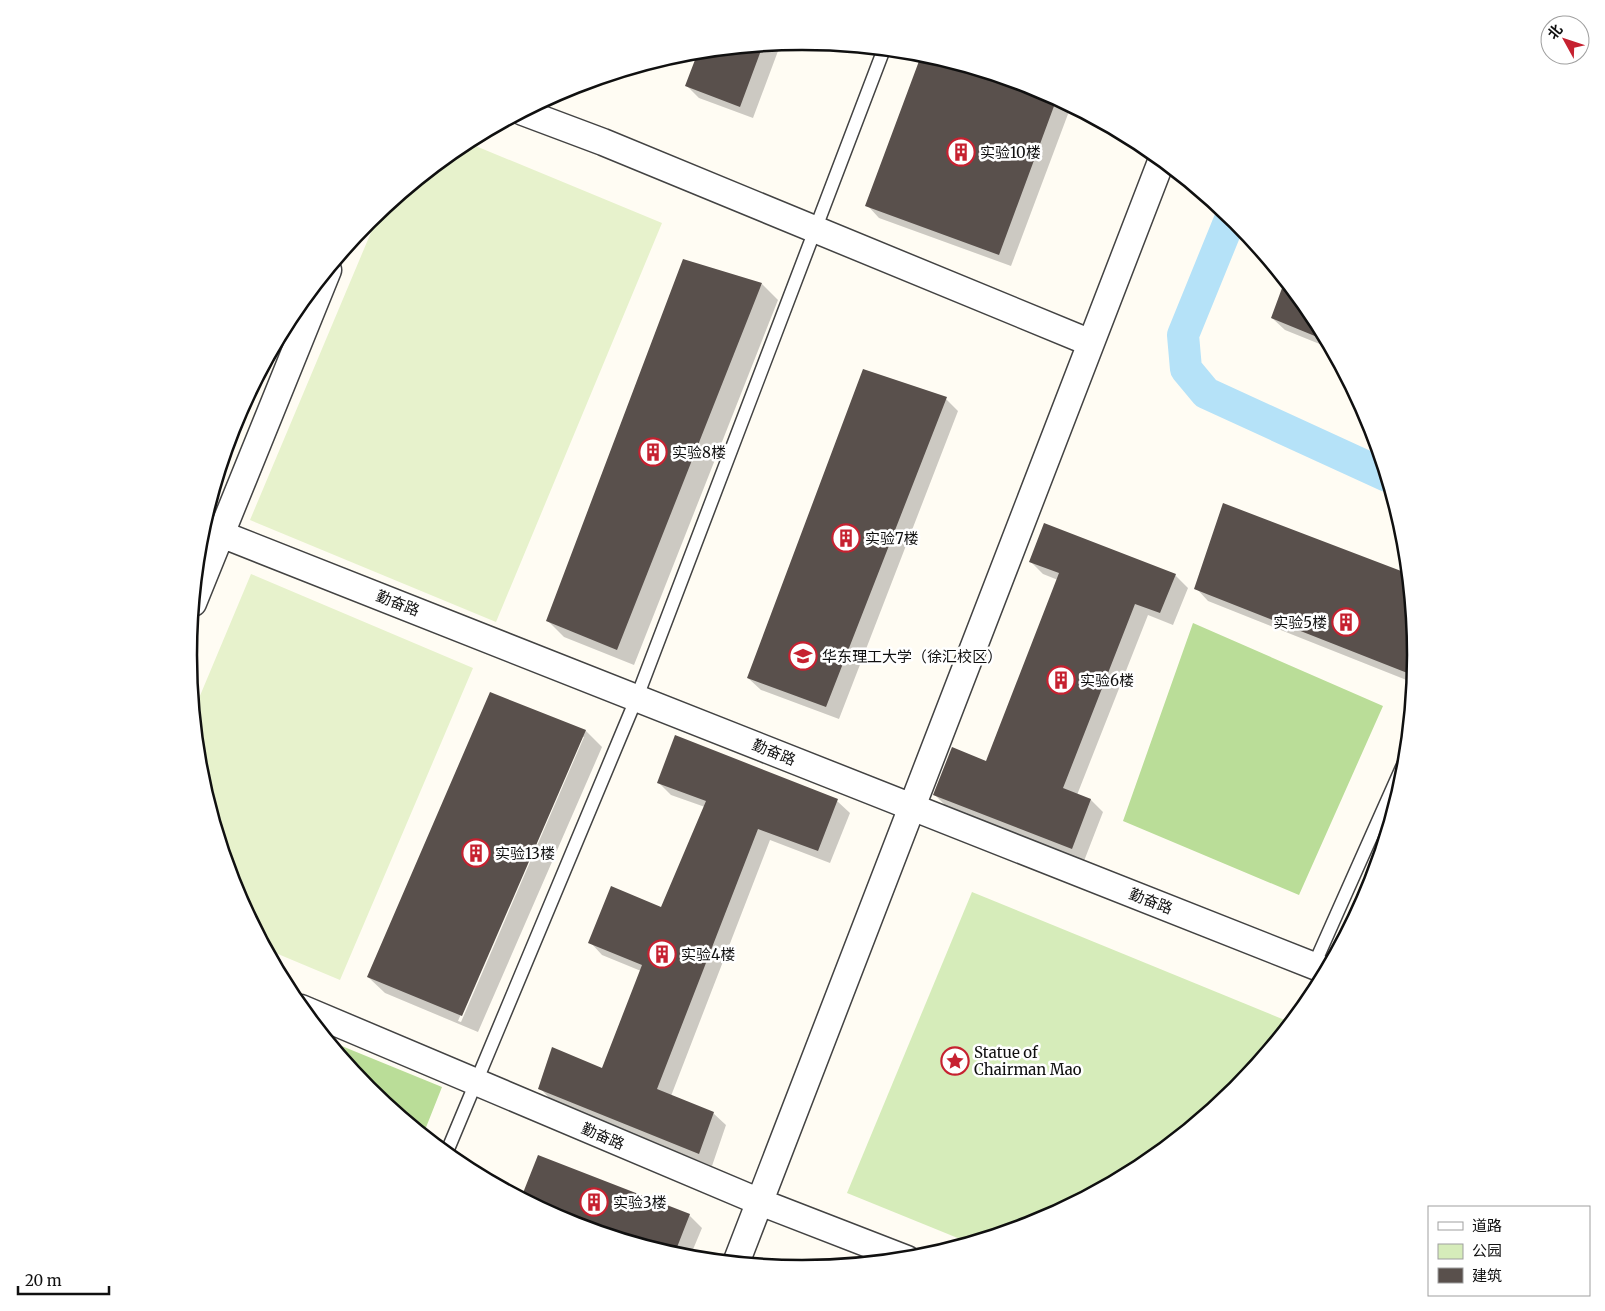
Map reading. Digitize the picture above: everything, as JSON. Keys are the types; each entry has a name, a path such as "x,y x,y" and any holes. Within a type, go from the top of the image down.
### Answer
{"street":[{"path":"530,115 603,142 1091,343"},
{"path":"738,1258 1159,167"},
{"path":"201,585 320,290"},
{"name":"勤奋路","path":"221,534 1320,968"},
{"name":"勤奋路","path":"315,1014 760,1202 892,1254"}],"lane":[{"path":"449,1147 637,697 882,55"},
{"path":"1320,968 1391,795"}],"green space":[{"path":"476,146 662,223 496,622 250,520 373,228 403,200 434,175"},
{"path":"251,574 473,668 340,980 275,953 259,923 229,850 218,812 202,735 198,699"},
{"path":"1193,623 1383,706 1299,895 1123,821"},
{"path":"972,892 1286,1020 1258,1055 1231,1084 1171,1136 1105,1180 1070,1199 1034,1215 997,1229 961,1239 847,1193"},
{"path":"339,1045 442,1087 425,1129 374,1084"}],"building":[{"path":"761,51 740,107 685,86 695,60"},
{"name":"实验10楼","path":"919,62 997,82 1054,105 999,255 865,206"},
{"name":"实验8楼","path":"683,259 762,283 617,650 546,621"},
{"path":"1283,287 1317,337 1271,318"},
{"name":"实验7楼","path":"863,369 947,397 826,707 747,678"},
{"name":"实验5楼","path":"1223,503 1402,571 1407,616 1408,673 1194,589"},
{"name":"实验6楼","path":"1044,523 1176,574 1160,613 1135,604 1063,788 1091,799 1072,849 933,795 952,747 986,761 1059,573 1029,562"},
{"name":"实验13楼","path":"490,692 586,730 462,1016 367,977"},
{"name":"实验4楼","path":"675,735 838,799 818,851 758,829 657,1089 714,1112 699,1154 538,1089 552,1047 602,1068 642,965 588,943 611,886 661,907 706,801 657,783"},
{"name":"实验3楼","path":"538,1155 690,1214 677,1247 608,1229 571,1215 523,1193"}],"waterway":[{"path":"1228,224 1183,335 1186,369 1206,393 1379,472"}],"place":[{"name":"实验10楼","path":"961,152"},
{"name":"实验8楼","path":"653,452"},
{"name":"实验7楼","path":"846,538"},
{"name":"实验5楼","path":"1346,622"},
{"name":"华东理工大学（徐汇校区）","path":"803,656"},
{"name":"实验6楼","path":"1061,680"},
{"name":"实验13楼","path":"476,853"},
{"name":"实验4楼","path":"662,954"},
{"name":"Statue of Chairman Mao","path":"955,1061"},
{"name":"实验3楼","path":"594,1202"}]}
